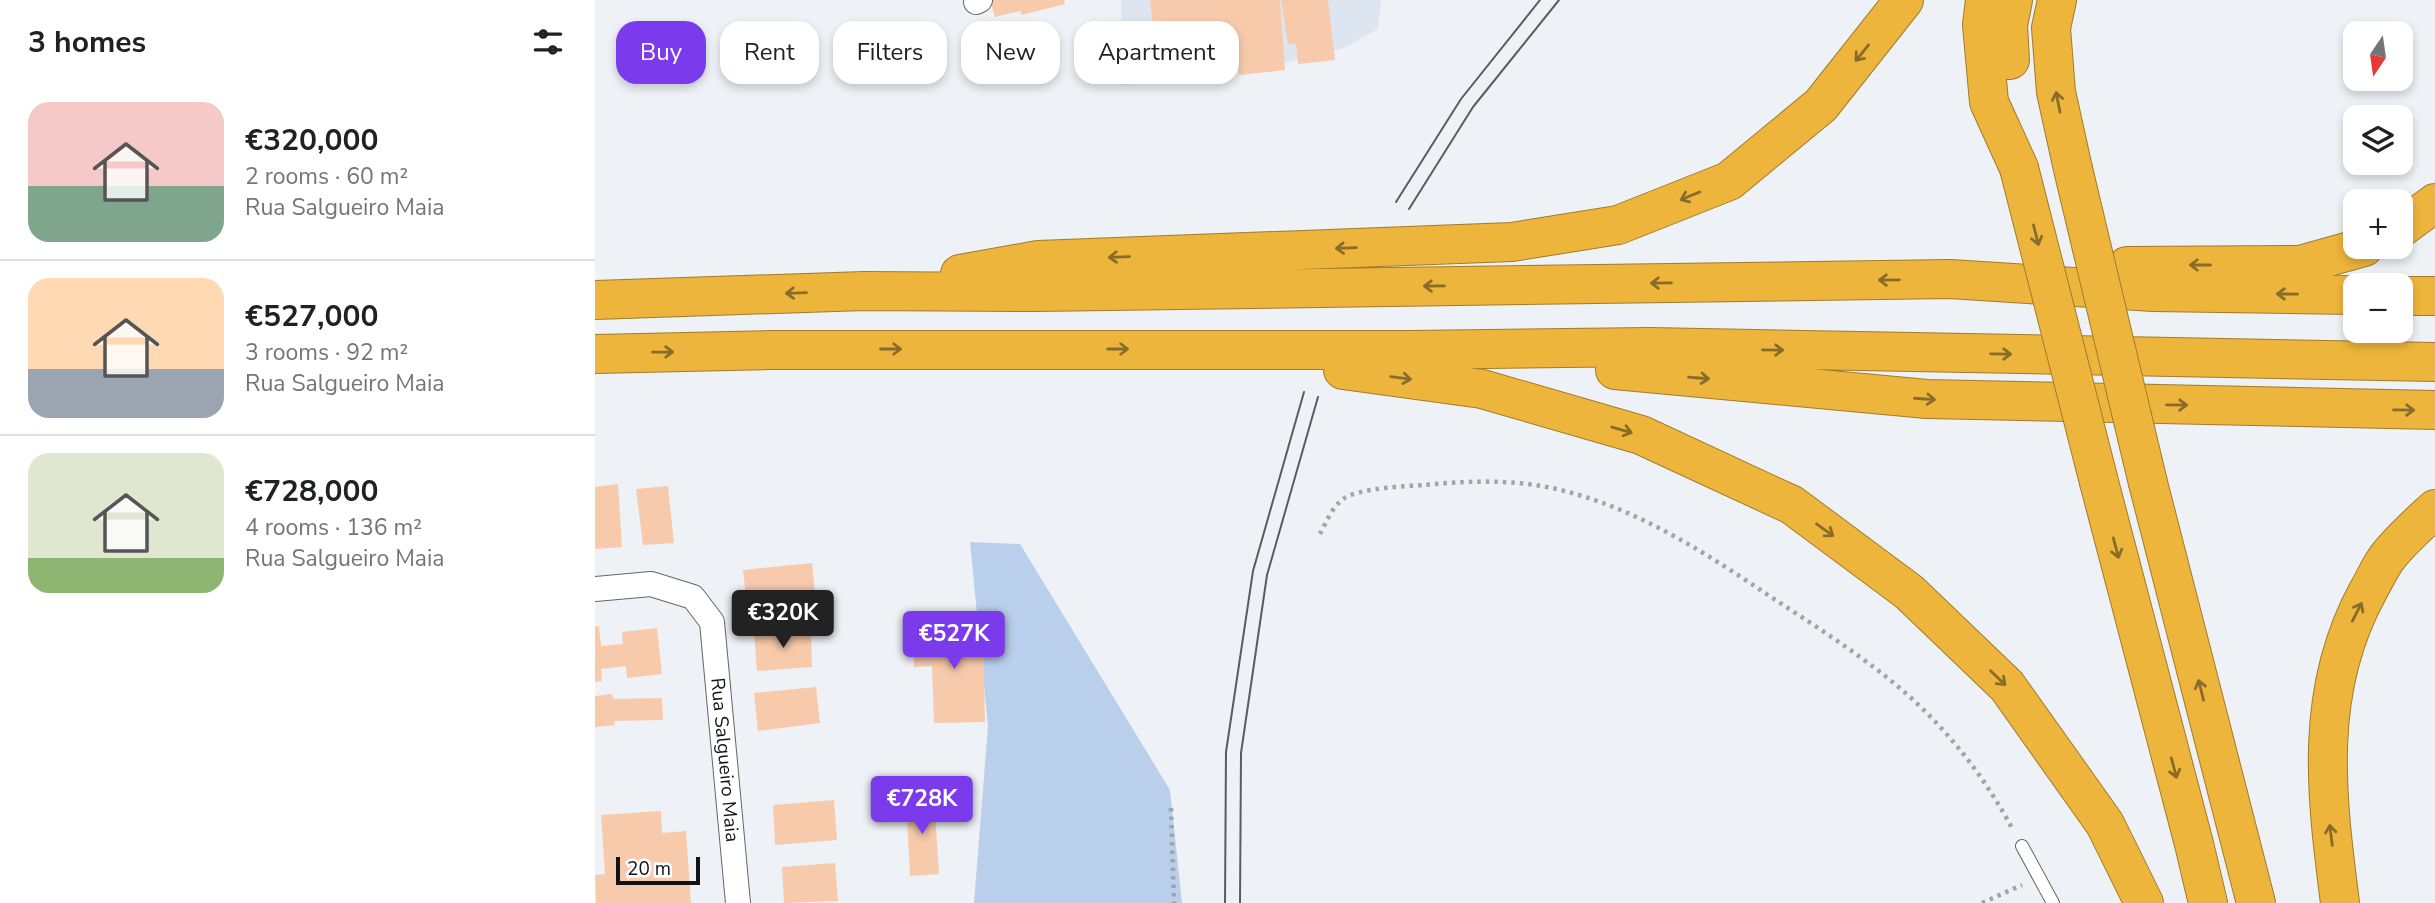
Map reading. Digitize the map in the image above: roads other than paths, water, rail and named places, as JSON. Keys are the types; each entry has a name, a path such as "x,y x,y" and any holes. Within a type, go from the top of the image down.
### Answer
{"highway":[{"path":"864,291 1038,260 1512,242 1618,225 1729,181 1821,105 1904,0"},
{"path":"1985,0 1982,25 1989,102 2019,168"},
{"path":"2013,0 2008,25 2011,94 2019,168 2208,903"},
{"path":"2057,0 2051,28 2056,92 2148,483 2256,903"},
{"path":"2413,219 2435,203"},
{"path":"595,300 864,291 1037,292 1950,279 2138,265 2300,265 2343,253"},
{"path":"1950,279 2153,292 2343,295"},
{"path":"2413,296 2435,296"},
{"path":"595,354 784,349 1411,350 1650,347 2435,362"},
{"path":"1188,348 1482,389 1641,435 1791,505 1909,592 2007,686 2105,824 2144,903"},
{"path":"1411,350 1927,399 2435,411"},
{"path":"2340,903 2329,813 2328,743 2334,679 2353,618 2388,555 2435,509"}],"street":[{"name":"Rua Salgueiro Maia","path":"595,589 651,584 693,597 712,622 739,903"}],"lane":[{"path":"2022,846 2053,903"}],"tram line":[{"path":"1396,202 1461,99 1540,0"},
{"path":"1409,209 1473,107 1559,0"},
{"path":"1225,903 1226,752 1253,571 1304,392"},
{"path":"1240,903 1241,753 1267,575 1318,397"}]}
